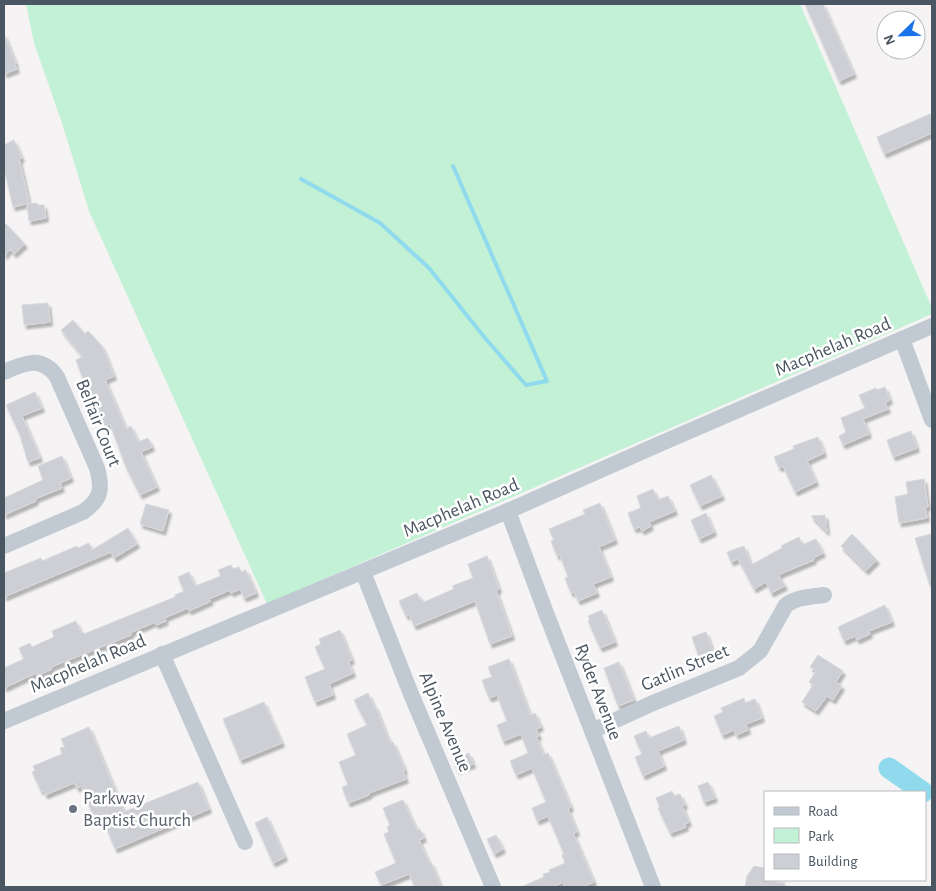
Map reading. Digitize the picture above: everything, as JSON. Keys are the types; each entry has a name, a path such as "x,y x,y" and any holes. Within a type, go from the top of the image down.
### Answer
{"street":[{"name":"Macphelah Road","path":"4,721 363,572 932,326"},
{"path":"902,339 932,420"},
{"name":"Belfair Court","path":"4,372 29,363 46,365 53,371 97,468 100,490 98,498 83,512 4,546"},
{"name":"Ryder Avenue","path":"508,510 653,887"},
{"name":"Alpine Avenue","path":"363,572 411,694 493,887"},
{"name":"Gatlin Street","path":"592,731 739,668 760,651 786,606 792,601 801,598 824,595"},
{"path":"162,654 245,842"}],"green space":[{"path":"26,4 800,4 932,308 932,314 267,604 89,211 62,123 34,43"}],"building":[{"path":"805,4 823,4 854,74 839,81"},
{"path":"4,34 17,69 4,74"},
{"path":"930,114 932,133 884,154 877,137"},
{"path":"14,140 22,158 19,159 29,203 13,207 4,168 4,145"},
{"path":"37,203 38,205 44,205 46,218 29,221 27,204"},
{"path":"4,222 25,244 14,254 10,249 4,256"},
{"path":"48,303 50,322 24,325 22,305"},
{"path":"73,320 85,334 88,331 102,346 114,376 105,380 126,429 131,426 138,442 148,438 152,447 141,452 157,487 140,495 126,467 110,424 103,427 88,386 86,387 76,360 83,357 61,330"},
{"path":"885,387 890,400 885,403 888,409 863,419 869,434 843,445 839,436 846,432 841,418 865,408 859,395 876,388 877,390"},
{"path":"35,392 42,408 22,416 40,458 28,462 20,435 6,405"},
{"path":"911,431 917,448 893,457 887,440"},
{"path":"818,437 824,453 807,461 816,482 795,492 783,466 779,468 774,457 794,449 793,446"},
{"path":"62,456 71,478 60,483 62,488 4,515 4,498 43,480 38,466"},
{"path":"711,475 722,496 700,506 690,485"},
{"path":"924,479 928,507 925,507 927,518 899,523 895,497 908,494 906,482"},
{"path":"653,489 658,500 668,496 675,511 649,522 651,526 642,531 640,527 634,529 628,513 641,508 637,496"},
{"path":"600,503 615,540 599,547 611,577 593,584 597,593 578,601 574,592 571,593 565,578 568,577 560,555 557,556 551,541 554,540 549,529 585,514 583,510"},
{"path":"146,504 169,510 163,531 140,524"},
{"path":"706,513 714,532 699,539 691,520"},
{"path":"825,515 827,532 811,516"},
{"path":"128,528 137,544 114,558 111,552 4,597 4,573 41,558 42,561 77,546 78,548 89,543 92,550"},
{"path":"852,534 877,560 866,571 841,546"},
{"path":"931,534 932,586 930,586 915,538"},
{"path":"799,537 802,545 816,539 823,553 813,558 814,560 780,574 779,576 785,586 771,593 766,582 754,589 738,559 731,562 727,552 744,546 751,565"},
{"path":"487,556 499,589 496,591 512,636 490,644 475,601 414,626 409,614 406,616 399,601 417,593 420,600 422,599 424,602 454,589 452,586 473,578 468,564"},
{"path":"231,565 233,569 239,567 241,572 246,570 256,593 244,598 240,589 231,593 230,590 209,599 211,601 189,611 188,608 164,618 166,621 156,625 155,622 130,633 131,635 51,667 52,669 37,676 36,673 4,688 4,668 24,659 19,648 30,643 32,647 54,637 52,631 76,621 81,633 83,632 84,634 175,597 175,595 184,591 178,577 189,572 195,586 221,576 218,570"},
{"path":"885,605 892,622 869,631 870,634 857,640 855,636 844,641 838,627"},
{"path":"602,610 615,642 600,648 588,621 590,620 588,616"},
{"path":"340,630 352,660 348,661 353,673 329,684 333,695 315,702 305,677 325,669 315,647 321,644 319,639"},
{"path":"706,632 714,655 700,660 692,637"},
{"path":"818,655 843,671 836,682 842,686 833,700 827,696 816,711 802,702 813,685 809,682 816,671 810,667"},
{"path":"509,659 530,715 535,713 541,727 536,729 539,736 536,737 544,755 548,753 571,807 568,809 577,832 573,833 594,882 582,887 565,887 563,882 552,887 521,887 544,877 543,874 550,872 549,870 565,863 562,855 564,854 548,816 537,821 532,808 546,802 532,768 516,775 510,761 528,753 521,734 503,741 497,725 507,721 497,695 489,698 482,680 492,677 488,667"},
{"path":"619,662 634,700 618,706 604,668"},
{"path":"368,693 390,743 393,742 405,770 403,771 406,779 348,803 342,787 348,785 339,762 356,755 347,734 367,725 354,700"},
{"path":"744,698 745,703 755,699 762,718 746,724 748,730 736,735 734,730 722,735 714,716 723,712 721,708"},
{"path":"264,702 282,743 240,760 223,719"},
{"path":"679,726 684,740 658,751 664,766 643,776 635,757 642,754 634,736 646,731 649,738"},
{"path":"89,727 124,812 198,782 209,809 115,849 100,812 93,815 81,786 77,788 74,783 45,795 44,790 41,791 32,772 35,771 33,766 62,754 60,748 65,747 61,739"},
{"path":"469,753 473,764 457,770 453,760"},
{"path":"708,782 715,798 704,802 698,786"},
{"path":"672,791 674,796 680,794 685,805 682,806 689,822 685,824 686,827 670,833 658,808 660,807 656,798"},
{"path":"403,800 417,830 420,829 424,838 419,840 429,863 431,862 441,887 415,887 409,874 381,885 375,872 396,863 384,834 389,832 387,827 390,825 383,808"},
{"path":"267,817 285,857 273,863 255,823"},
{"path":"496,835 503,849 494,854 487,839"},
{"path":"754,866 764,868 764,881 785,883 784,887 745,887 747,876"}],"waterway":[{"path":"301,179 380,223 429,268 485,338 526,385 547,381 453,166"},
{"path":"889,768 922,791"}],"place":[{"name":"Parkway Baptist Church","path":"73,809"}]}
